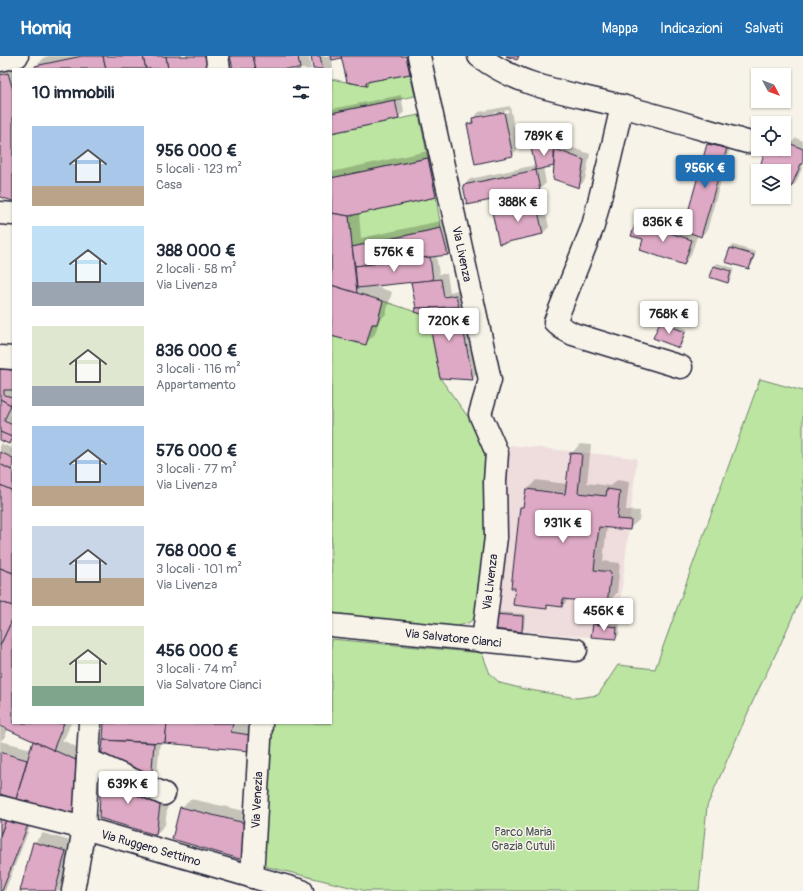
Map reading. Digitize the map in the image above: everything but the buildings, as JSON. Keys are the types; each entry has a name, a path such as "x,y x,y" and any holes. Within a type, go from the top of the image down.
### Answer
{"street":[{"path":"0,60 17,56 21,68"},
{"path":"217,56 219,68"},
{"name":"Via Livenza","path":"419,56 490,380 480,414 497,453 495,488 496,537 483,641"},
{"path":"478,56 504,73 528,83 622,106 747,142"},
{"path":"622,106 593,226 555,322 573,334 681,367"},
{"path":"0,213 12,214"},
{"path":"0,357 12,358"},
{"name":"Via Salvatore Cianci","path":"332,625 576,650"},
{"path":"73,891 84,828 90,724"},
{"name":"Via Venezia","path":"252,877 261,724"},
{"path":"88,760 164,794"},
{"name":"Via Ruggero Settimo","path":"0,806 84,828 302,891"}],"shaded area":[{"path":"510,445 637,458 616,639 491,629"}],"green space":[{"path":"410,74 415,96 332,113 332,79 367,86 366,82"},
{"path":"419,115 428,158 332,178 332,133"},
{"path":"436,197 441,228 352,247 349,216"},
{"path":"383,301 428,316 440,378 479,432 485,448 490,528 475,618 468,623 452,628 332,613 332,336 366,344 372,324 377,324"},
{"name":"Parco Maria Grazia Cutuli","path":"760,379 803,391 803,593 753,701 707,806 699,891 366,891 264,866 270,724 332,724 332,639 482,653 490,674 500,683 524,689 577,698 598,695 618,665 655,669"}]}
